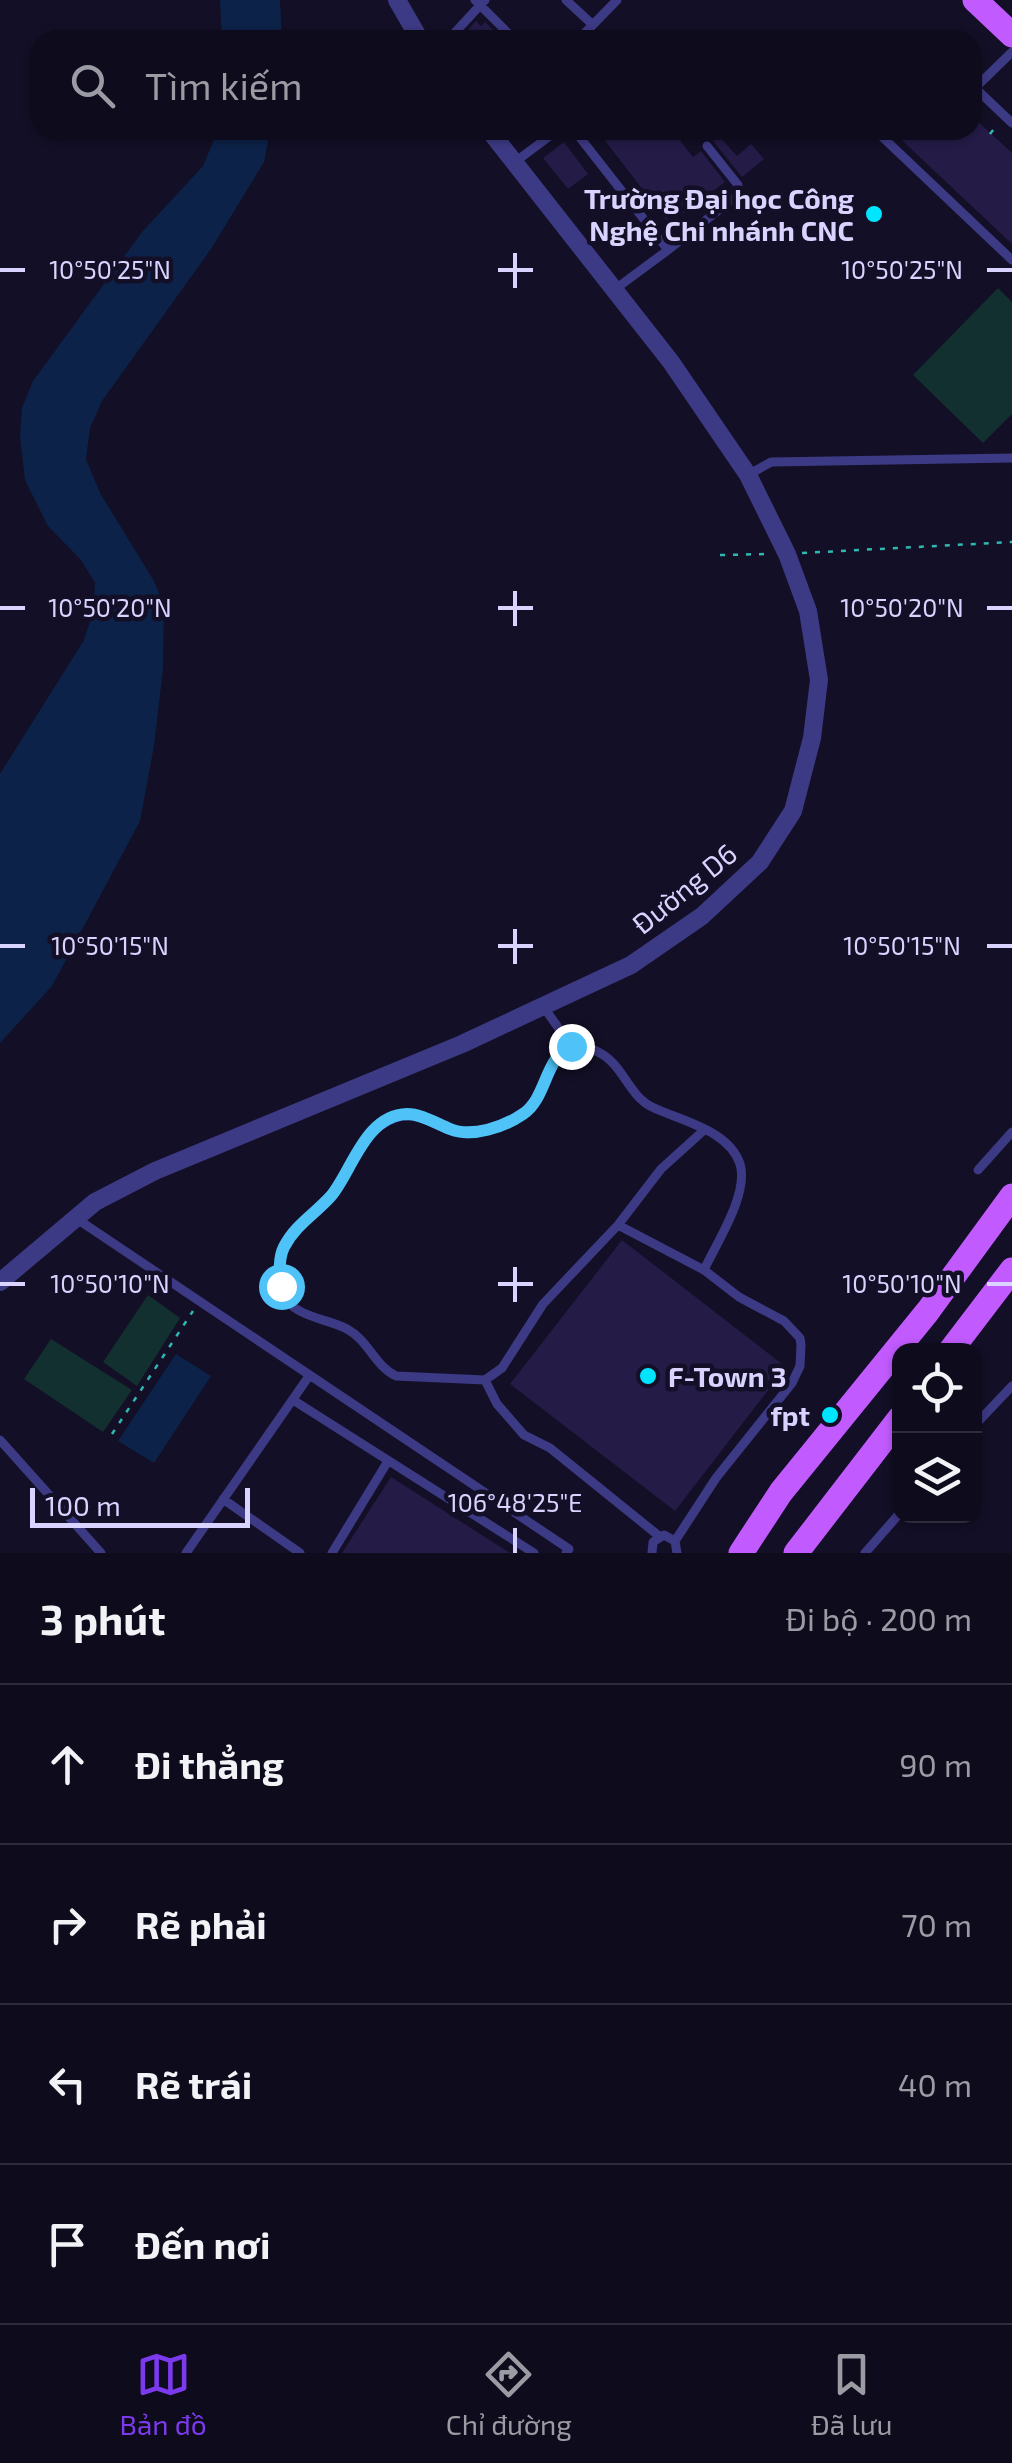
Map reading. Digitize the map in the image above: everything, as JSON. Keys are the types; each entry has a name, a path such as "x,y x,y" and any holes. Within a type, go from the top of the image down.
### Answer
{"main road":[{"path":"975,0 1012,36"},
{"path":"741,1553 781,1492 928,1310 1012,1196"},
{"path":"961,1343 1007,1277 966,1258"},
{"path":"799,1550 892,1428"},
{"path":"799,1550 821,1540 892,1448"}],"street":[{"path":"397,0 414,30"},
{"name":"Đường D6","path":"0,1282 95,1202 155,1171 462,1044 631,965 702,916 760,862 793,810 812,738 818,680 808,611 787,554 748,475 671,362 498,140"}],"lane":[{"path":"566,0 592,25"},
{"path":"587,30 617,0"},
{"path":"456,30 480,2 506,30"},
{"path":"982,79 1012,52"},
{"path":"982,94 1012,123"},
{"path":"515,162 544,140"},
{"path":"582,140 668,250"},
{"path":"886,140 1012,260"},
{"path":"614,290 740,194 738,185 707,146"},
{"path":"748,475 771,462 1012,458"},
{"path":"543,1006 571,1046"},
{"path":"703,1131 660,1170 618,1226 543,1304 502,1368 485,1380 414,1379 389,1373 354,1334 291,1305 281,1286 281,1256 292,1235 333,1194 357,1151 386,1122 408,1114 466,1134 504,1122 527,1112 558,1054 571,1046 592,1049 608,1057 650,1106 703,1131 728,1144 740,1163 738,1198 704,1270"},
{"path":"978,1170 1012,1132"},
{"path":"75,1218 569,1548 566,1553"},
{"path":"618,1226 704,1270 738,1297 784,1321 800,1338 801,1359 792,1383 716,1478 675,1540 676,1553"},
{"path":"186,1553 309,1376"},
{"path":"485,1380 497,1404 524,1435 550,1448 660,1536 675,1540"},
{"path":"982,1418 1012,1386"},
{"path":"293,1400 534,1553"},
{"path":"0,1440 101,1553"},
{"path":"332,1553 388,1461"},
{"path":"223,1500 300,1553"},
{"path":"865,1553 892,1521"},
{"path":"652,1553 653,1542 660,1536"}],"path":[{"path":"720,554 1012,542"},
{"path":"112,1434 199,1301"}],"green space":[{"path":"998,288 1012,302 1012,414 983,443 913,375"},
{"path":"148,1295 180,1318 137,1386 103,1362"},
{"path":"51,1339 132,1390 103,1432 24,1379"}],"water":[{"path":"220,0 280,0 282,30 222,30"},
{"path":"214,140 268,140 264,162 211,249 102,401 90,428 86,459 100,493 154,581 164,606 163,669 140,821 52,986 0,1043 0,774 84,640 93,612 95,583 81,560 48,526 25,480 20,436 22,408 33,381 142,232 203,166"},
{"path":"176,1354 211,1376 154,1463 118,1441"}],"building":[{"path":"476,21 481,26 485,22 493,30 468,30"},
{"path":"982,125 1012,153 1012,244 902,140 982,140"},
{"path":"605,140 680,140 693,157 701,151 725,182 669,224"},
{"path":"723,140 737,156 751,144 764,159 742,177 713,141"},
{"path":"564,142 588,174 568,189 543,158"},
{"name":"F-Town 3","path":"622,1240 786,1367 675,1511 510,1384"},
{"path":"391,1477 510,1553 342,1553"}],"place":[{"name":"Trường Đại học Công Nghệ Chi nhánh CNC","path":"874,214"},
{"name":"F-Town 3","path":"648,1376"},
{"name":"fpt","path":"830,1415"}],"route":[{"path":"281,1286 285,1246 333,1194 374,1130 408,1114 466,1134 520,1116 534,1103 558,1054 571,1046"}]}
